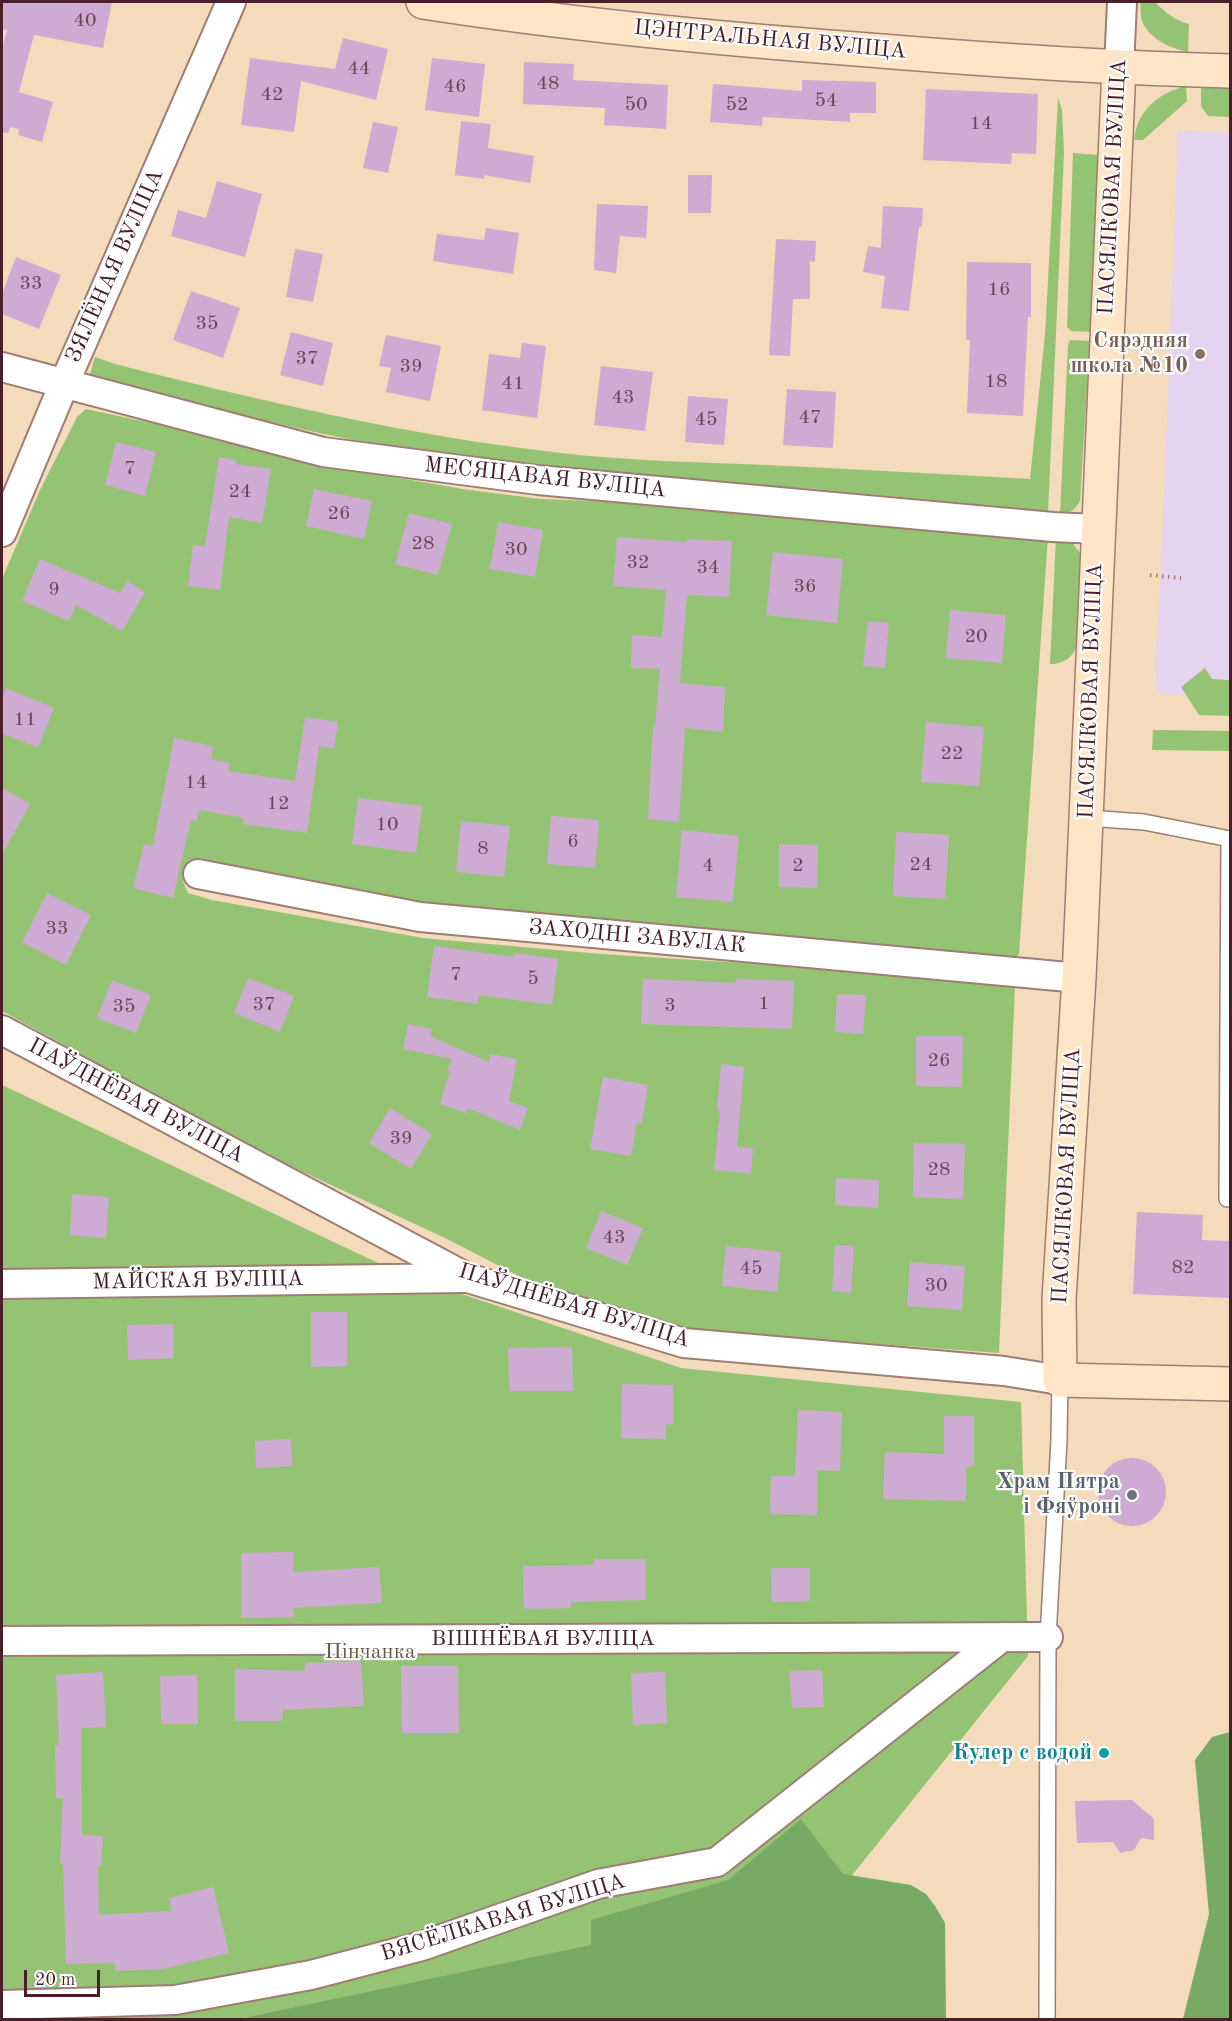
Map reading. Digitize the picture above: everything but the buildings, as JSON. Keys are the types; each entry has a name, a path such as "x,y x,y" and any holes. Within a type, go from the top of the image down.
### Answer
{"street":[{"name":"ЗЯЛЁНАЯ ВУЛІЦА","path":"2,532 231,2"},
{"name":"ЦЭНТРАЛЬНАЯ ВУЛІЦА","path":"423,2 503,14 774,43 1066,66 1230,71"},
{"name":"ПАСЯЛКОВАЯ ВУЛІЦА","path":"1060,1380 1059,1299 1079,978 1122,2"},
{"name":"МЕСЯЦАВАЯ ВУЛІЦА","path":"2,367 323,452 538,480 1053,527 1098,529"},
{"name":"ЗАХОДНІ ЗАВУЛАК","path":"198,874 420,917 1079,978"},
{"name":"ПАЎДНЁВАЯ ВУЛІЦА","path":"2,1030 468,1278 684,1343 1004,1371 1060,1380"},
{"name":"МАЙСКАЯ ВУЛІЦА","path":"2,1284 468,1278"},
{"path":"1060,1380 1230,1384"},
{"name":"ВЯСЁЛКАВАЯ ВУЛІЦА","path":"2,2005 175,2000 311,1975 422,1946 598,1884 717,1862 1002,1637"},
{"name":"ВІШНЁВАЯ ВУЛІЦА","path":"2,1641 1048,1637"}],"lane":[{"path":"1086,818 1144,822 1230,839 1227,1199"},
{"path":"1047,2019 1048,1637 1060,1380"}],"path":[{"path":"1150,575 1181,578"}],"shaded area":[{"name":"Сярэдняя школа №10","path":"1178,131 1230,132 1230,698 1157,693 1155,661 1161,575"}],"green space":[{"path":"1140,2 1155,2 1170,15 1189,24 1188,52 1167,45 1150,33 1142,21"},
{"path":"1186,86 1187,101 1143,140 1134,140 1139,120 1144,112 1166,93"},
{"path":"1201,87 1230,88 1230,117 1208,116 1201,106"},
{"path":"1058,98 1062,110 1064,153 1048,513 815,489 619,476 418,453 95,382 90,374 95,357 170,378 336,416 448,437 587,456 1030,479 1045,335"},
{"path":"1073,153 1098,155 1091,332 1071,331 1067,327"},
{"path":"1070,340 1090,341 1080,501 1072,511 1060,515 1068,345"},
{"path":"86,409 314,458 372,473 462,489 540,499 615,502 1048,537 1019,954 1013,959 422,905 199,859 188,869 183,882 188,893 212,900 423,938 601,954 821,968 1015,986 999,1353 797,1338 691,1335 534,1284 447,1239 256,1150 2,1011 2,579 40,490 77,417"},
{"path":"1056,537 1068,537 1080,553 1077,644 1068,659 1050,664"},
{"path":"1205,668 1212,679 1230,680 1230,716 1199,715 1181,687"},
{"path":"1153,730 1230,731 1230,751 1152,750"},
{"name":"Пінчанка","path":"2,1085 397,1272 681,1368 1021,1402 1028,1656 809,1929 436,2019 2,2020"},
{"path":"1230,1732 1230,2019 1183,2019 1209,1914 1195,1760 1212,1737"},
{"path":"801,1819 843,1874 911,1885 926,1894 935,1906 945,1923 946,2019 239,2019 591,1945 591,1920 728,1880"}],"place":[{"name":"Сярэдняя школа №10","path":"1200,354"},
{"name":"Храм Пятра і Фяўроні","path":"1132,1495"},
{"name":"Кулер с водой","path":"1104,1753"}]}
